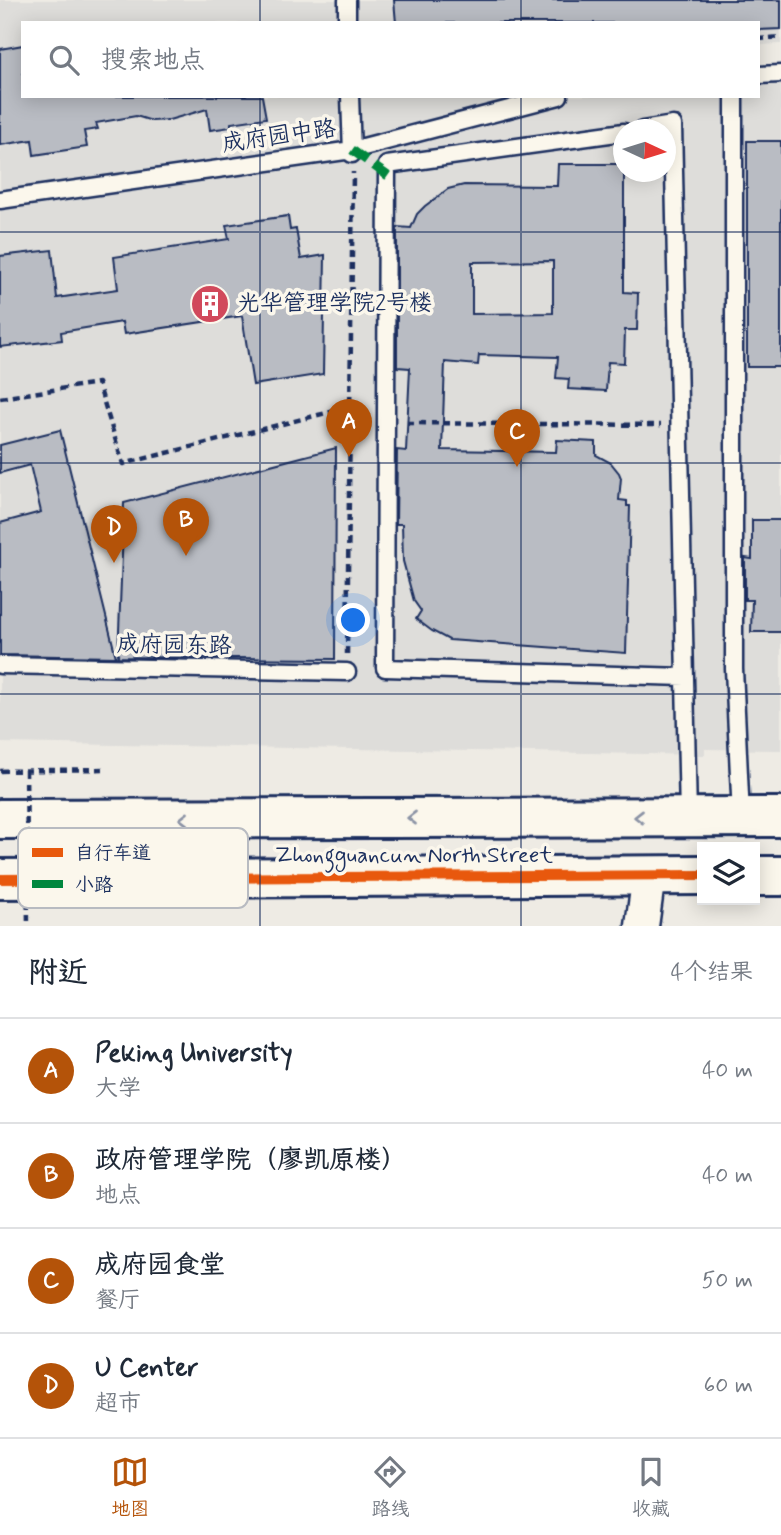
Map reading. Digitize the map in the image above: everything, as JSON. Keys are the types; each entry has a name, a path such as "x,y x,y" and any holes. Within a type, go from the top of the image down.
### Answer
{"main road":[{"name":"Zhongguancun North Street","path":"0,819 781,817"},
{"name":"Zhongguancun North Street","path":"248,877 697,875"},
{"path":"760,876 781,876"},
{"name":"Zhongguancun North Street","path":"0,879 18,879"}],"street":[{"path":"642,926 649,875"}],"lane":[{"path":"346,0 347,21"},
{"path":"760,75 781,74"},
{"path":"350,98 352,152"},
{"name":"成府园中路","path":"0,200 352,152 552,98"},
{"path":"734,98 734,670 741,817"},
{"path":"613,134 387,165 385,668 685,677"},
{"path":"674,182 688,817"},
{"name":"成府园东路","path":"0,665 347,672"}],"path":[{"path":"760,39 781,37"},
{"path":"347,672 352,152"},
{"path":"0,398 98,383 122,464 350,407"},
{"path":"408,423 679,425"},
{"path":"0,771 103,769"},
{"path":"26,770 27,828"},
{"path":"28,908 28,926"}],"shaded area":[{"path":"0,0 781,0 781,44 760,45 760,21 21,21 21,98 760,98 760,66 781,65 781,750 705,749 705,755 0,743"}],"building":[{"path":"394,0 781,0 781,29 760,30 760,21 396,21"},
{"path":"21,45 21,98 262,98 266,118 231,123 231,127 210,130 207,109 169,120 152,121 136,116 96,123 98,129 84,131 87,147 34,155 32,140 0,145 0,49"},
{"path":"747,141 781,141 781,367 747,367"},
{"path":"558,164 613,164 613,182 624,182 624,292 638,293 637,330 625,330 624,363 608,362 606,391 568,389 569,379 556,378 558,357 479,355 478,365 445,362 442,450 556,452 557,440 596,442 596,455 611,463 621,478 619,500 627,501 627,506 630,506 626,653 449,640 416,619 421,611 414,601 403,561 402,524 396,524 397,450 406,451 410,368 397,367 397,227 411,228 417,214 425,206 448,189 464,185 557,186","holes":["553,261 553,313 472,314 472,262"]},
{"name":"光华管理学院2号楼","path":"288,216 290,230 296,229 301,259 325,255 323,374 253,385 242,316 124,334 122,322 61,332 62,340 0,347 0,256 52,250 57,298 118,289 114,257 229,239 226,225"},
{"path":"60,430 116,657 0,655 0,523 41,512 30,465 0,473 0,445"},
{"path":"336,448 335,659 118,657 124,503"},
{"path":"752,520 781,520 781,632 751,632 752,600 745,600 745,558 752,559"}],"marked path":[{"path":"352,150 388,176"}],"cycle path":[{"path":"248,878 697,875"},
{"path":"0,879 18,879"}],"place":[{"name":"光华管理学院2号楼","path":"210,304"},
{"name":"Peking University","path":"349,457"},
{"name":"成府园食堂","path":"517,467"},
{"name":"政府管理学院（廖凯原楼）","path":"186,556"},
{"name":"U Center","path":"114,563"}]}
